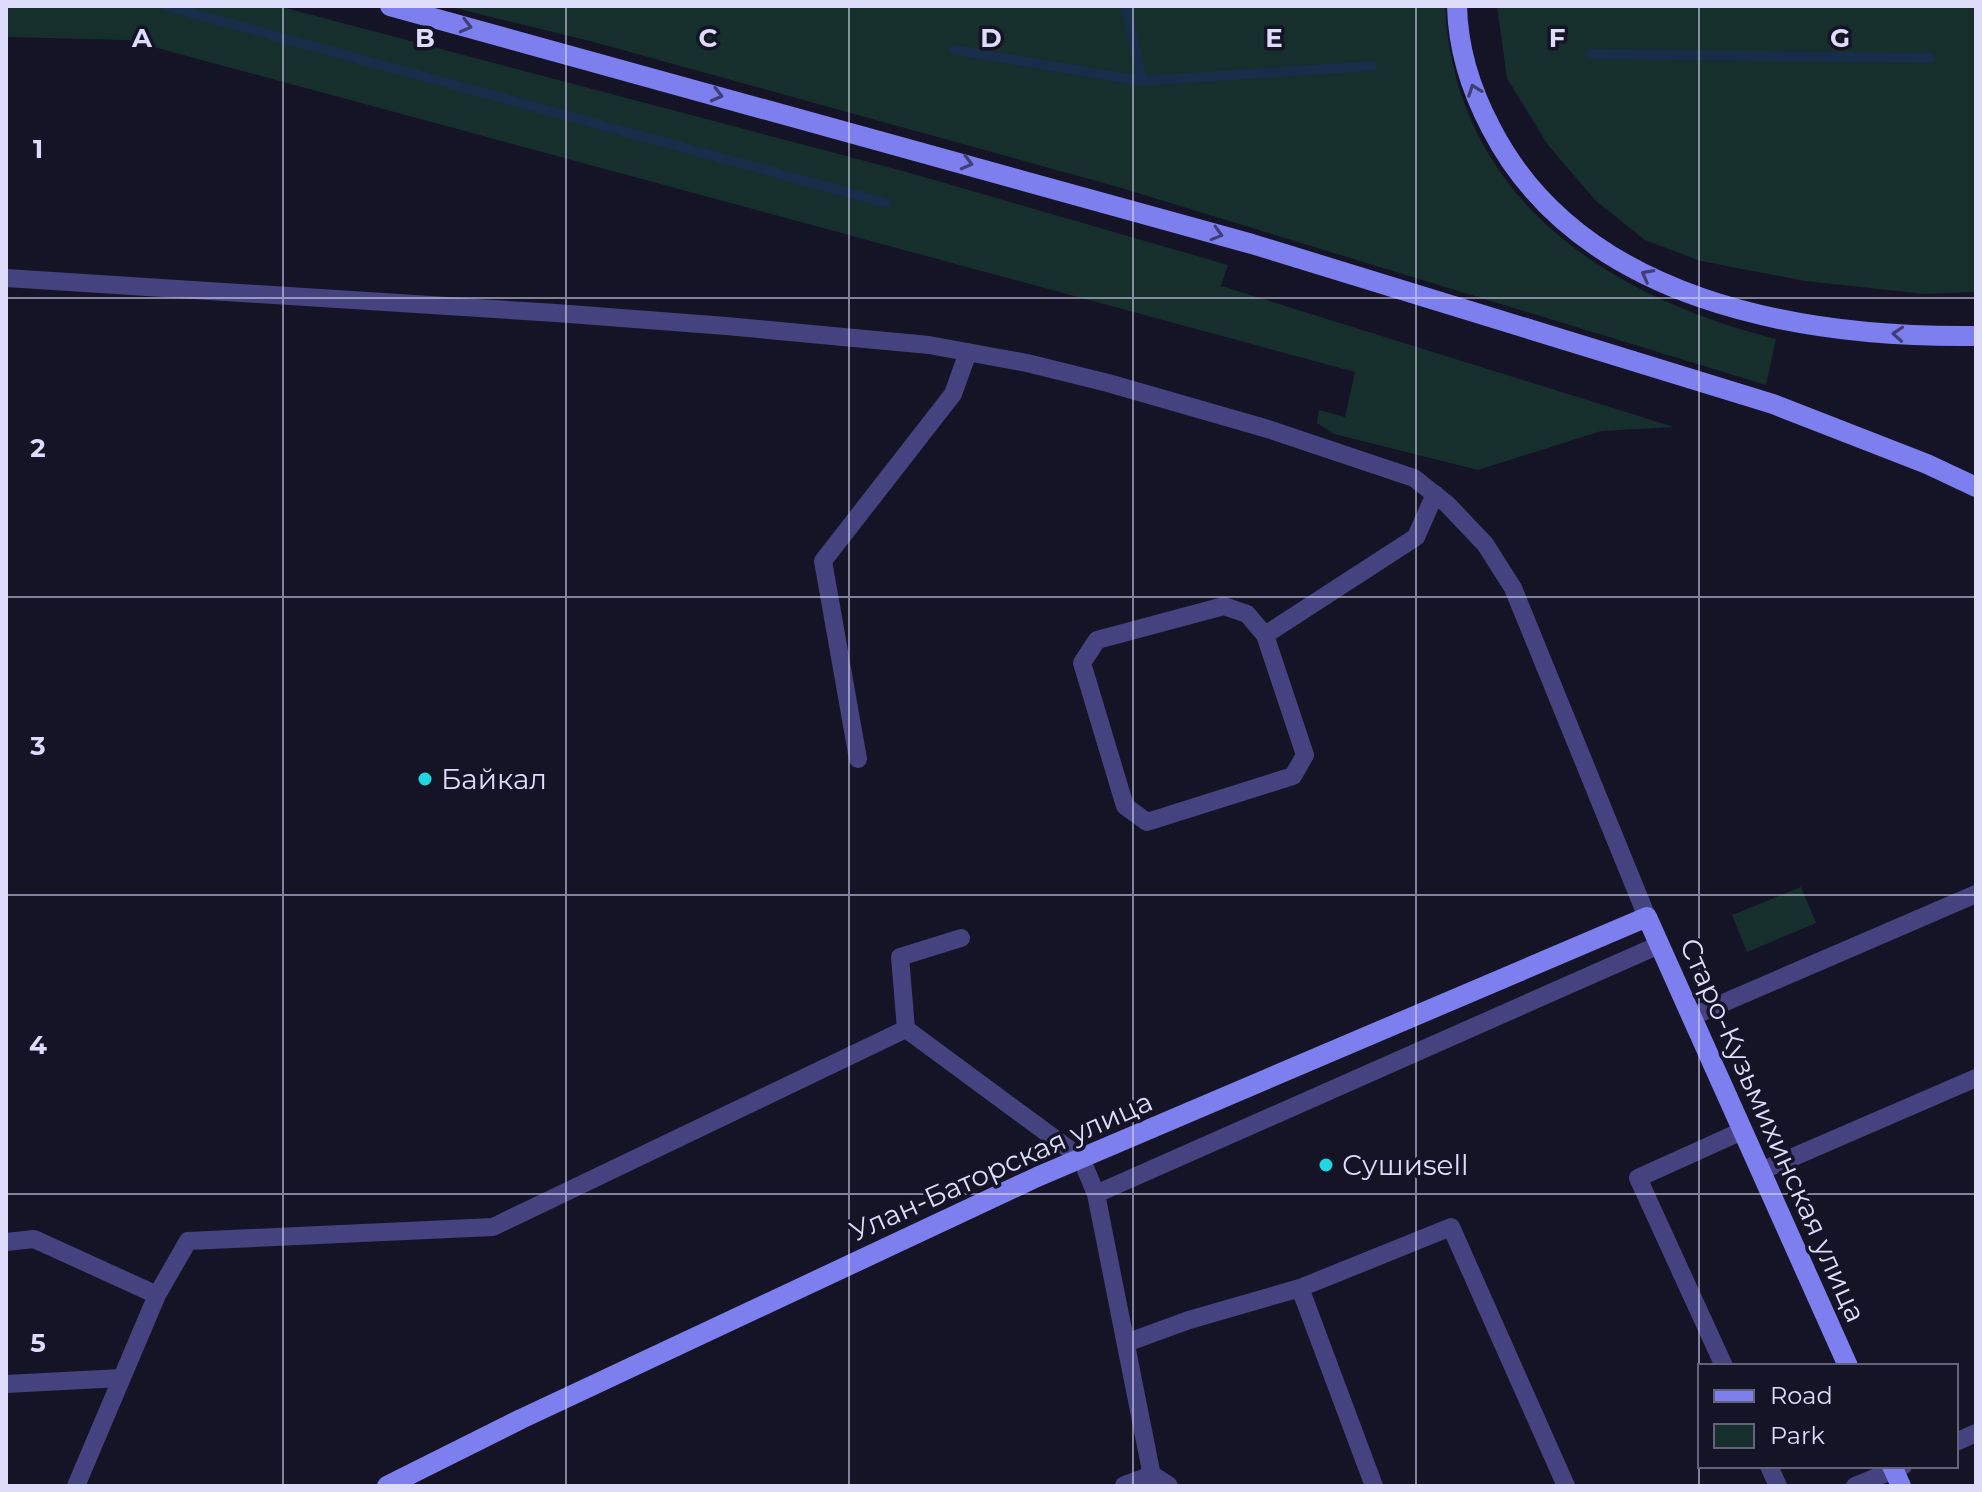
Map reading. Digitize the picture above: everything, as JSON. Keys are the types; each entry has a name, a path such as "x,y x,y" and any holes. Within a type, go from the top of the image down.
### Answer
{"main road":[{"path":"390,6 1252,244 1773,404 1927,464 1976,487"},
{"path":"1457,6 1460,36 1472,88 1507,156 1548,206 1604,251 1670,286 1764,316 1881,333 1976,336"},
{"name":"Старо-Кузьмихинская улица","path":"1647,917 1847,1364"},
{"name":"Улан-Баторская улица","path":"387,1486 521,1419 1081,1158 1647,917"}],"street":[{"path":"1125,1486 1160,1481"}],"lane":[{"path":"6,278 556,313 856,337 968,352 1108,383 1268,429 1414,478 1435,494 1485,544 1513,588 1647,917"},
{"path":"858,759 823,561 953,394 968,352"},
{"path":"1265,635 1416,537 1435,494"},
{"path":"1224,606 1247,614 1265,635 1305,755 1293,776 1147,822 1125,806 1082,663 1097,640 1224,606"},
{"path":"1693,1016 1976,894"},
{"path":"961,938 900,957 906,1029 1081,1158 1096,1194 1126,1343 1160,1481"},
{"path":"1096,1194 1659,945"},
{"path":"76,1486 157,1295 188,1241 493,1227 906,1029"},
{"path":"1761,1171 1976,1078"},
{"path":"1723,1364 1638,1178 1742,1131"},
{"path":"1126,1343 1189,1320 1300,1288 1451,1227 1566,1486"},
{"path":"6,1242 34,1239 157,1295"},
{"path":"1300,1288 1374,1486"},
{"path":"6,1384 121,1378"},
{"path":"1855,1486 1897,1472"}],"green space":[{"path":"6,6 278,6 903,171 1228,265 1221,286 1674,427 1601,431 1478,470 1334,434 1317,423 1319,410 1345,417 1355,372 128,40 6,37"},
{"path":"447,6 1445,6 1455,74 1477,133 1509,184 1550,228 1599,265 1654,296 1713,320 1776,339 1766,385 1118,187 590,41"},
{"path":"1497,6 1976,6 1976,292 1924,294 1805,281 1701,261 1645,240 1595,200 1548,145 1507,78"},
{"path":"1801,887 1816,923 1747,952 1732,915"}],"waterway":[{"path":"166,6 886,203"},
{"path":"1126,6 1142,81"},
{"path":"954,50 1142,81 1372,66"},
{"path":"1592,54 1930,58"}],"place":[{"name":"Байкал","path":"425,779"},
{"name":"Сушиsell","path":"1326,1165"}]}
